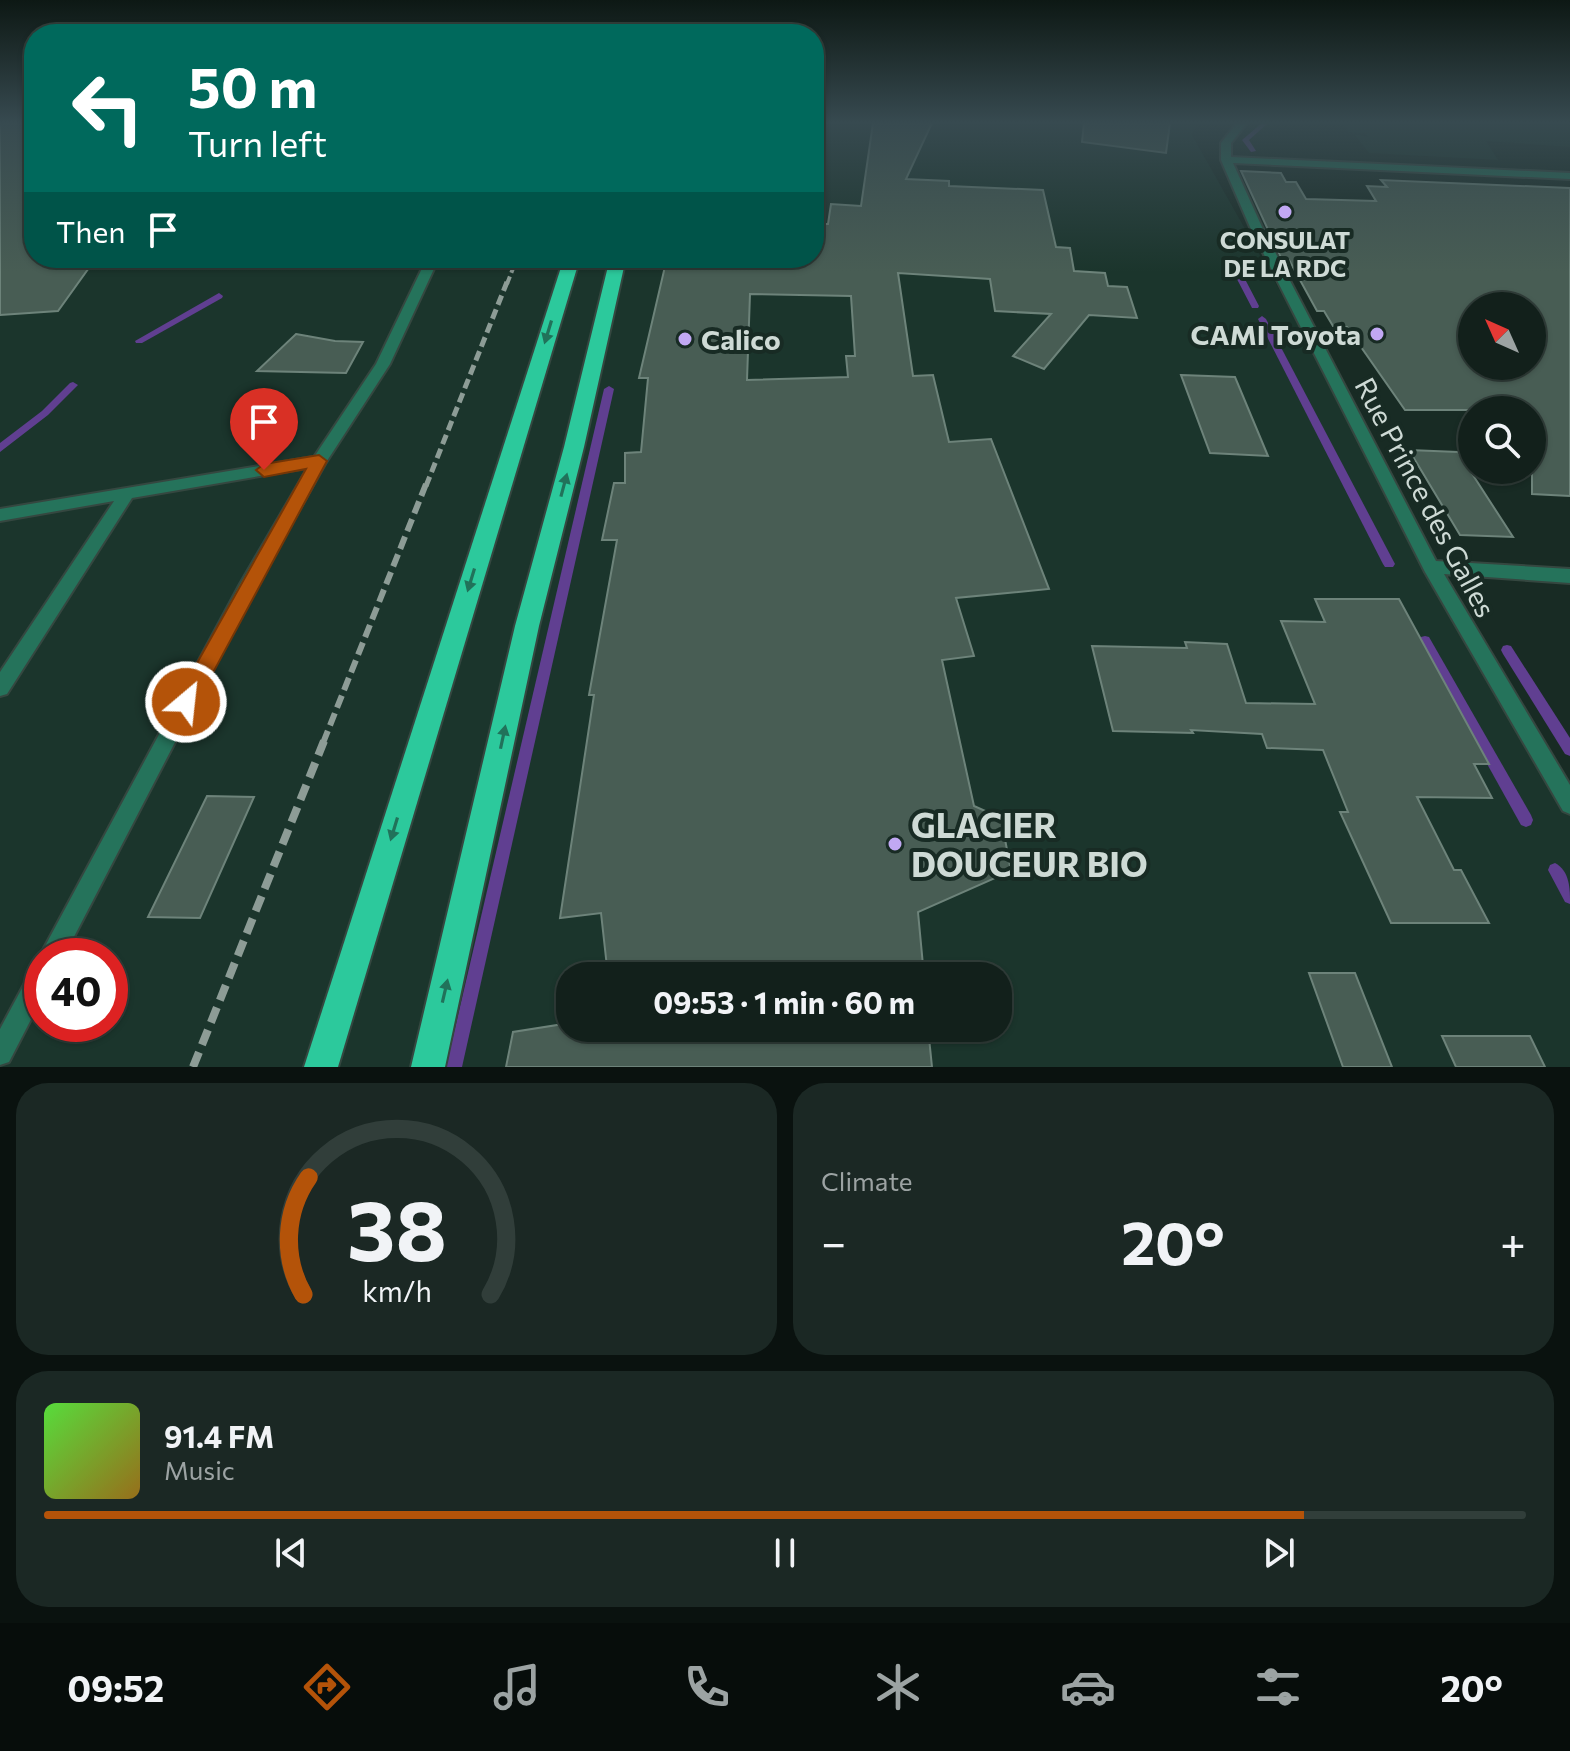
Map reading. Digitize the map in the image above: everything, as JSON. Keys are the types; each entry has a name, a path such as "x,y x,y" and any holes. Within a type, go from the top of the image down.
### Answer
{"highway":[{"path":"321,1067 569,268"},
{"path":"428,1067 527,626 574,447 616,268"}],"street":[{"name":"Rue Prince des Galles","path":"1232,173 1256,227 1431,567 1570,804"},
{"path":"1501,173 1570,176"},
{"path":"62,938 246,589 319,461 383,364 428,268"},
{"path":"0,515 319,461"},
{"path":"0,688 127,494"},
{"path":"1431,567 1570,576"},
{"path":"0,1053 24,1008"}],"shaded area":[{"path":"0,173 24,173 24,268 824,268 824,173 1213,173 1570,804 1570,1067 0,1067"}],"building":[{"path":"0,173 24,173 24,268 89,268 58,311 0,315"},
{"path":"866,173 909,173 906,179 949,181 949,186 1043,190 1056,247 1070,248 1074,271 1105,273 1108,286 1127,287 1137,318 1089,315 1044,369 1013,356 1051,314 995,311 990,279 898,273 913,376 933,375 949,442 991,439 1049,589 956,598 974,656 942,660 974,806 1001,818 1011,871 918,912 923,962 606,962 601,913 560,918 594,695 589,695 617,540 602,540 614,483 625,483 625,453 641,452 648,378 639,378 665,268 824,268 824,224 828,224 831,204 861,206","holes":["750,294 851,296 855,356 846,356 848,377 747,380"]},
{"path":"1242,173 1281,173 1286,182 1296,182 1306,199 1376,201 1367,186 1387,187 1381,180 1570,188 1570,496 1532,494 1532,484 1546,484 1546,396 1458,396 1458,410 1405,410 1347,327 1333,326 1324,311 1317,311 1289,260 1282,260"},
{"path":"296,334 363,342 346,373 257,371"},
{"path":"1181,375 1235,377 1268,456 1210,453"},
{"path":"1409,450 1458,452 1458,484 1479,484 1513,537 1460,535"},
{"path":"1315,599 1399,599 1489,764 1474,764 1492,798 1417,797 1454,870 1461,870 1489,923 1391,923 1340,812 1348,812 1323,750 1267,748 1262,734 1191,730 1193,733 1113,731 1092,646 1187,648 1185,642 1227,644 1246,703 1315,704 1281,621 1325,622"},
{"path":"207,796 254,797 200,918 148,917"},
{"path":"1309,973 1355,973 1392,1067 1343,1067"},
{"path":"556,1025 556,1042 929,1042 932,1067 506,1067 513,1032"},
{"path":"1442,1036 1530,1036 1545,1067 1456,1067"}],"waterway":[{"path":"1230,258 1255,306"},
{"path":"139,341 219,296"},
{"path":"1262,319 1389,564"},
{"path":"0,448 45,413 73,385"},
{"path":"454,1067 609,389"},
{"path":"1425,641 1526,820"},
{"path":"1507,650 1570,750"},
{"path":"1555,870 1570,897"}],"railway":[{"path":"507,284 513,268"},
{"path":"426,486 507,282"},
{"path":"323,743 426,484"},
{"path":"193,1067 324,741"}],"place":[{"name":"CONSULAT DE LA RDC","path":"1285,212"},
{"name":"CAMI Toyota","path":"1377,334"},
{"name":"Calico","path":"685,339"},
{"name":"GLACIER DOUCEUR BIO","path":"895,844"}],"route":[{"path":"186,702 319,461 264,470"}]}
